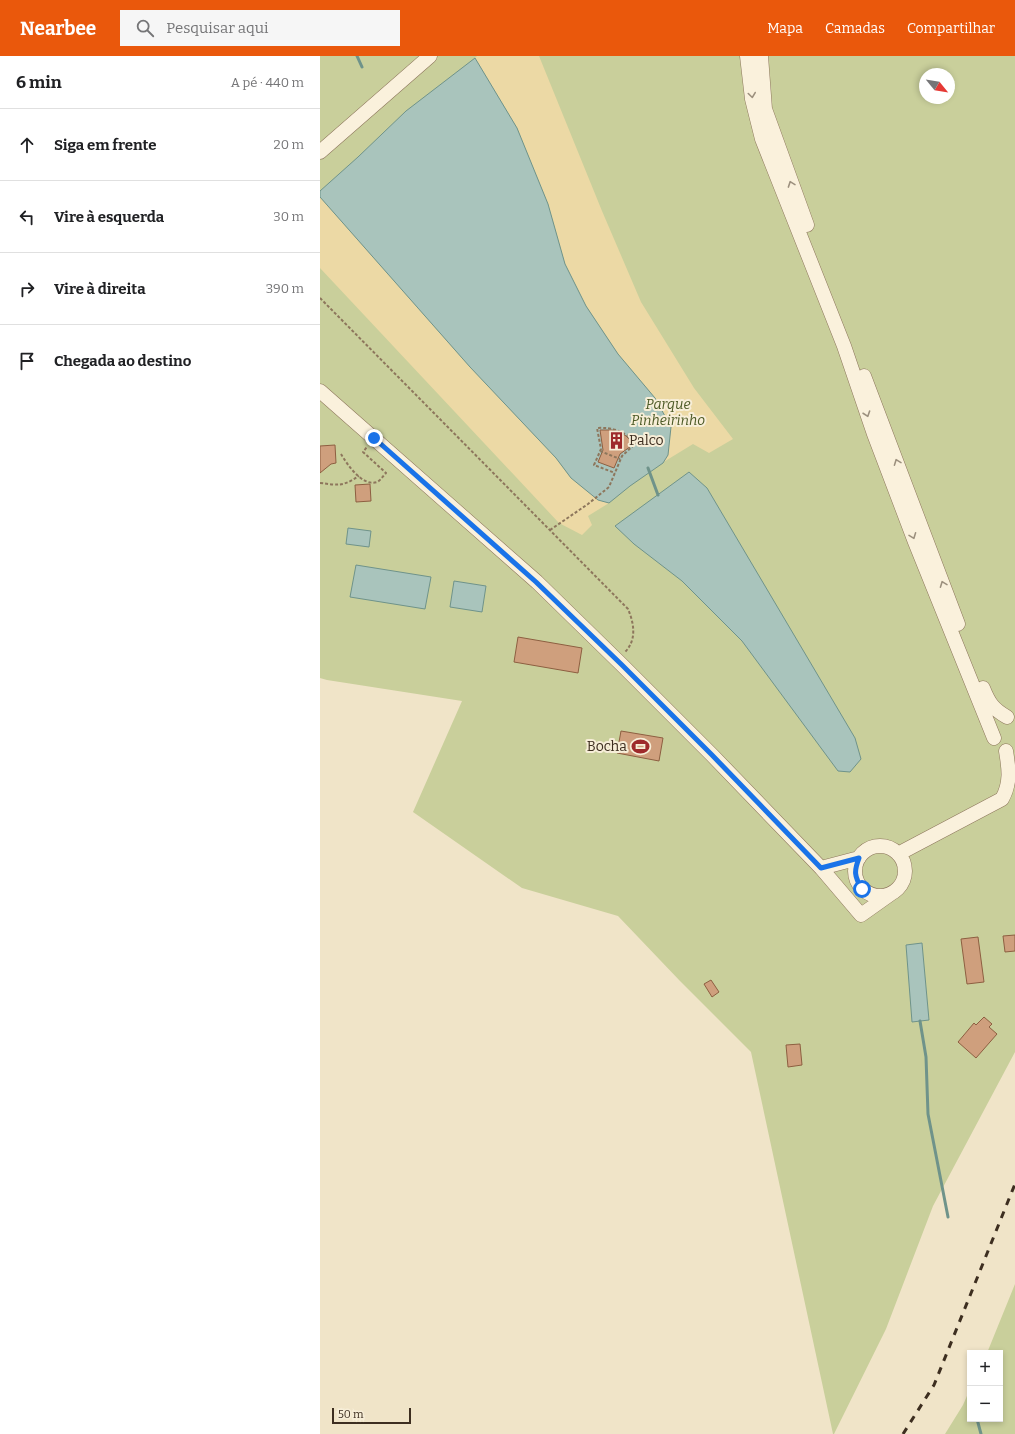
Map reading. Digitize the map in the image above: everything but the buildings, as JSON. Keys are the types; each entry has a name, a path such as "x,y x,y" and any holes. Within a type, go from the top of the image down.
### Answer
{"lane":[{"path":"320,152 430,56"},
{"path":"747,56 752,99 762,139 844,346 874,434 912,535 994,738 998,746 1010,751 1009,777 1006,791 1002,799 898,854"},
{"path":"761,56 765,109 814,246 988,702 995,710 1011,718"},
{"path":"320,391 536,582 617,660 712,755 821,868 861,915 892,893 900,885 904,875 904,864 898,854 889,848 878,847 867,850 859,858 855,868 856,879 862,889 871,895 882,896 892,893"},
{"path":"994,738 994,729 999,722 1011,718"},
{"path":"821,868 859,858"}],"path":[{"path":"320,298 628,609 632,619 634,635 628,650 617,660"},
{"path":"550,530 588,504 609,487 615,473 620,459 636,444 619,430 609,427 597,428 601,449 594,465 615,473"},
{"path":"341,454 359,476 365,480 376,482 386,473 363,452 374,438"},
{"path":"600,451 620,459"},
{"path":"320,483 341,485 348,483 359,476"}],"green space":[{"name":"Parque Pinheirinho","path":"320,56 1015,56 1015,1052 933,1206 886,1329 834,1434 751,1052 618,916 522,888 413,812 462,701 320,678"},
{"path":"1015,1284 1015,1434 945,1434 967,1396 967,1422 1003,1422 1003,1350 988,1350"}],"sand":[{"path":"477,56 539,56 641,302 694,388 733,439 709,453 693,444 662,463 668,455 655,398 618,354 586,306 565,264 548,204 517,128 475,58"},
{"path":"320,197 470,367 556,458 571,478 598,500 609,503 588,516 592,525 582,535 559,523 320,268"}],"water":[{"path":"475,58 517,128 548,204 565,264 586,306 618,354 655,398 671,427 668,455 663,463 609,503 598,500 571,478 556,458 470,367 320,197 320,191 406,111"},
{"path":"689,472 707,488 855,738 861,759 850,772 838,771 742,641 682,581 634,544 615,526"},
{"path":"348,528 371,531 369,547 346,544"},
{"path":"356,565 431,577 425,609 350,597"},
{"path":"454,581 486,586 482,612 450,607"},
{"path":"922,943 929,1020 912,1022 906,945"}],"waterway":[{"path":"357,56 362,67"},
{"path":"648,468 658,495"},
{"path":"920,1021 926,1057 928,1114 948,1217"},
{"path":"978,1422 981,1434"}],"railway":[{"path":"903,1434 934,1385 1015,1184"}],"place":[{"name":"Palco","path":"616,440"},
{"name":"Bocha","path":"640,746"}],"route":[{"path":"374,438 536,582 712,755 821,868 859,858 855,868 856,879 862,889"}]}
